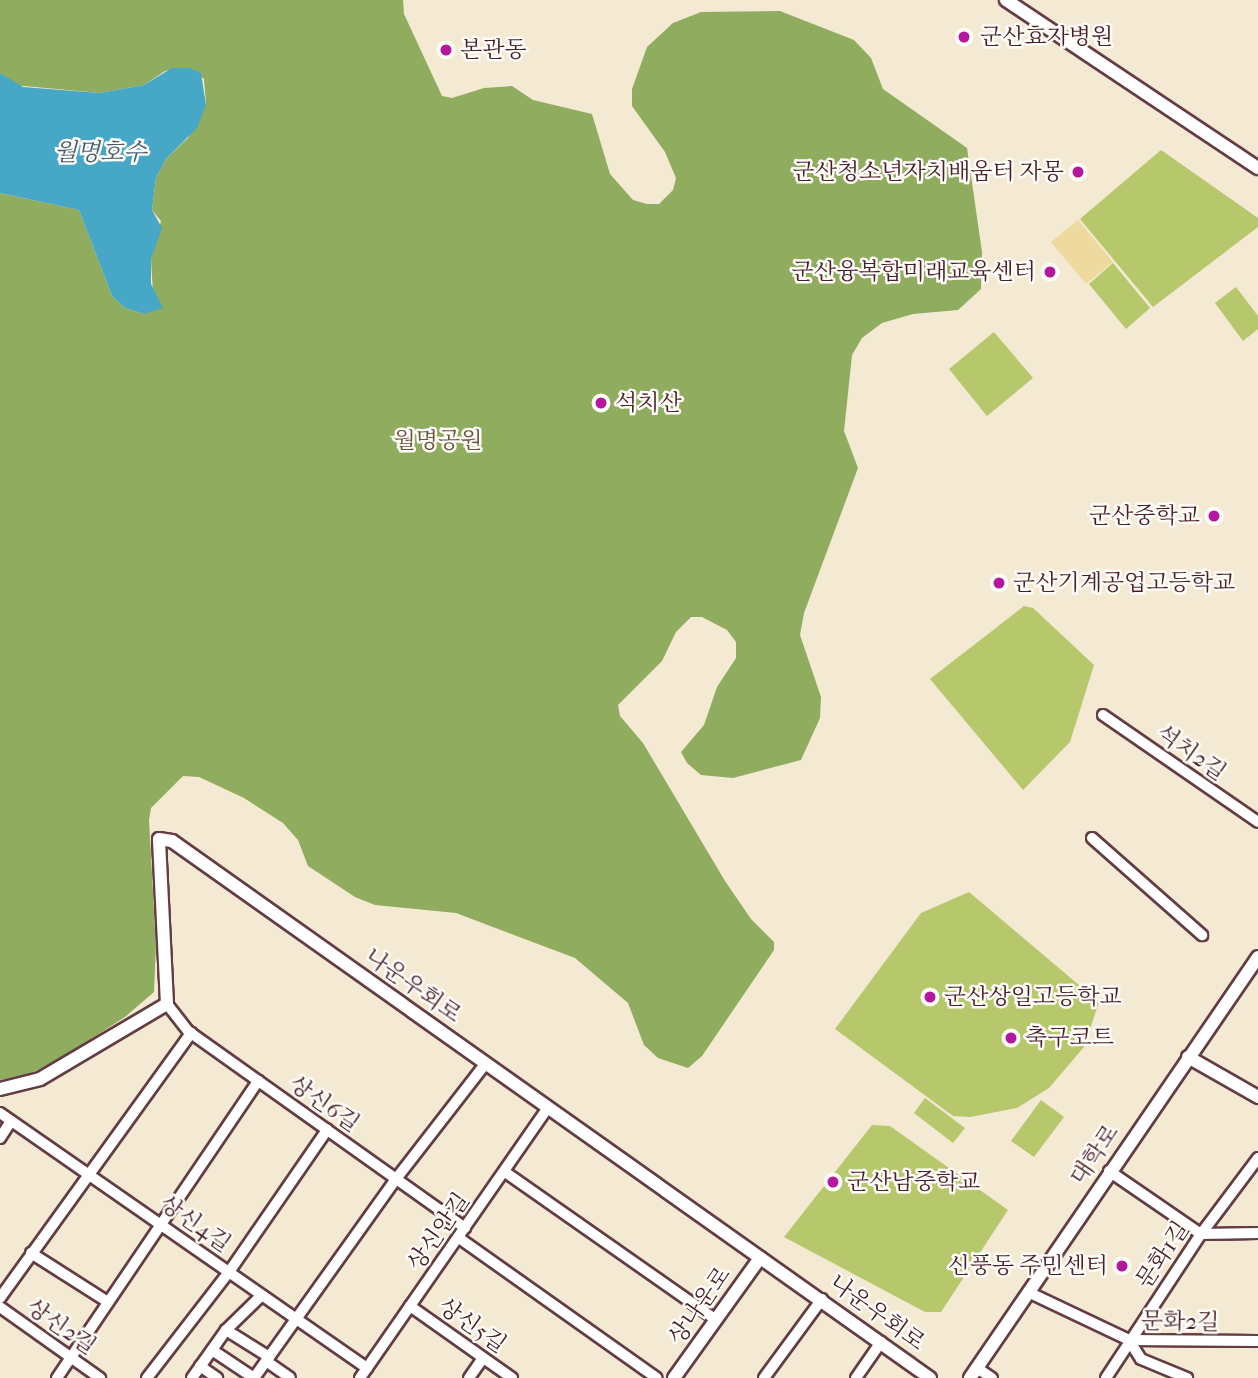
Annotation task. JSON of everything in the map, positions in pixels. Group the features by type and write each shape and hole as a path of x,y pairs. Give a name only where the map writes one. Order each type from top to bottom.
{"street":[{"path":"1006,0 1258,168"},
{"name":"석치2길","path":"1103,715 1258,822"},
{"path":"1092,838 1202,935"},
{"name":"나운우회로","path":"167,1004 159,839 172,841 930,1378"},
{"name":"대학로","path":"974,1373 1109,1171 1258,957"},
{"path":"0,1089 40,1079 167,1004"},
{"name":"상신6길","path":"167,1004 191,1033 465,1228"},
{"path":"0,1298 191,1033"},
{"path":"1188,1057 1258,1097"},
{"path":"212,1350 254,1378 396,1180 486,1063"},
{"path":"57,1378 258,1081"},
{"name":"상신안길","path":"360,1378 548,1107"},
{"name":"상신4길","path":"0,1113 367,1368"},
{"path":"0,1138 11,1121"},
{"path":"147,1378 229,1272 327,1130"},
{"name":"문화1길","path":"1106,1378 1201,1234 1258,1158"},
{"path":"1109,1171 1201,1234 1258,1233"},
{"path":"505,1172 716,1320"},
{"path":"458,1238 657,1378"},
{"path":"31,1252 108,1302"},
{"name":"상나운로","path":"674,1378 760,1258"},
{"name":"문화2길","path":"1028,1292 1129,1340 1258,1341"},
{"path":"191,1378 226,1329 262,1295"},
{"path":"764,1378 821,1299"},
{"name":"상신5길","path":"410,1306 512,1378"},
{"name":"상신2길","path":"0,1307 100,1378"},
{"path":"226,1329 290,1378"},
{"path":"1129,1340 1141,1359 1187,1378"},
{"path":"856,1378 881,1342"},
{"path":"469,1378 483,1358"},
{"path":"200,1366 217,1378"},
{"path":"974,1373 992,1378"}],"green space":[{"name":"월명공원","path":"0,0 403,0 404,14 442,96 452,98 484,88 512,86 533,100 592,114 610,174 633,200 647,204 659,204 673,190 676,178 665,152 632,106 632,89 647,47 673,23 701,12 780,11 854,40 871,58 883,89 967,148 982,252 981,289 958,310 913,314 882,323 862,338 852,355 844,431 858,468 804,613 800,635 821,697 820,718 801,760 733,778 701,775 687,763 681,752 704,725 717,687 736,658 736,642 727,630 702,617 691,617 676,632 662,661 618,705 620,716 643,743 725,881 751,919 774,942 774,950 702,1056 688,1068 658,1058 644,1045 628,1003 575,958 456,913 375,905 355,897 308,866 298,840 283,823 244,798 199,777 183,776 151,808 149,820 156,945 154,992 125,1017 58,1060 25,1076 0,1080 0,193 79,210 112,296 125,308 144,314 153,294 151,259 161,221 152,210 156,178 166,159 188,138 206,104 204,79 190,68 165,71 144,85 100,93 13,85 0,73"},
{"path":"1161,150 1258,218 1258,227 1153,307 1080,219"},
{"path":"1113,263 1150,308 1126,329 1089,284"},
{"path":"1236,287 1258,316 1258,329 1243,341 1215,303"},
{"path":"994,332 1033,378 987,416 949,369"},
{"path":"1024,606 1033,608 1094,665 1070,742 1023,790 930,679"},
{"path":"969,892 1099,1002 1084,1047 1049,1088 1017,1108 970,1117 953,1116 835,1029 921,913"},
{"path":"925,1098 965,1128 953,1143 914,1113"},
{"path":"1041,1100 1064,1117 1034,1157 1011,1141"},
{"path":"872,1125 890,1126 1008,1210 941,1312 925,1312 784,1237"}],"sand":[{"path":"1078,220 1113,262 1086,284 1051,242"}],"water":[{"name":"월명호수","path":"172,68 190,68 201,73 206,105 197,128 166,159 156,178 152,210 162,228 151,259 151,284 163,308 144,314 125,308 112,296 79,210 0,193 0,73 23,87 100,93 144,85"}],"place":[{"name":"군산효자병원","path":"964,37"},
{"name":"본관동","path":"446,50"},
{"name":"군산청소년자치배움터 자몽","path":"1078,172"},
{"name":"군산융복합미래교육센터","path":"1050,272"},
{"name":"석치산","path":"601,403"},
{"name":"군산중학교","path":"1214,516"},
{"name":"군산기계공업고등학교","path":"999,583"},
{"name":"군산상일고등학교","path":"930,997"},
{"name":"축구코트","path":"1011,1038"},
{"name":"군산남중학교","path":"833,1182"},
{"name":"신풍동 주민센터","path":"1122,1266"}]}
